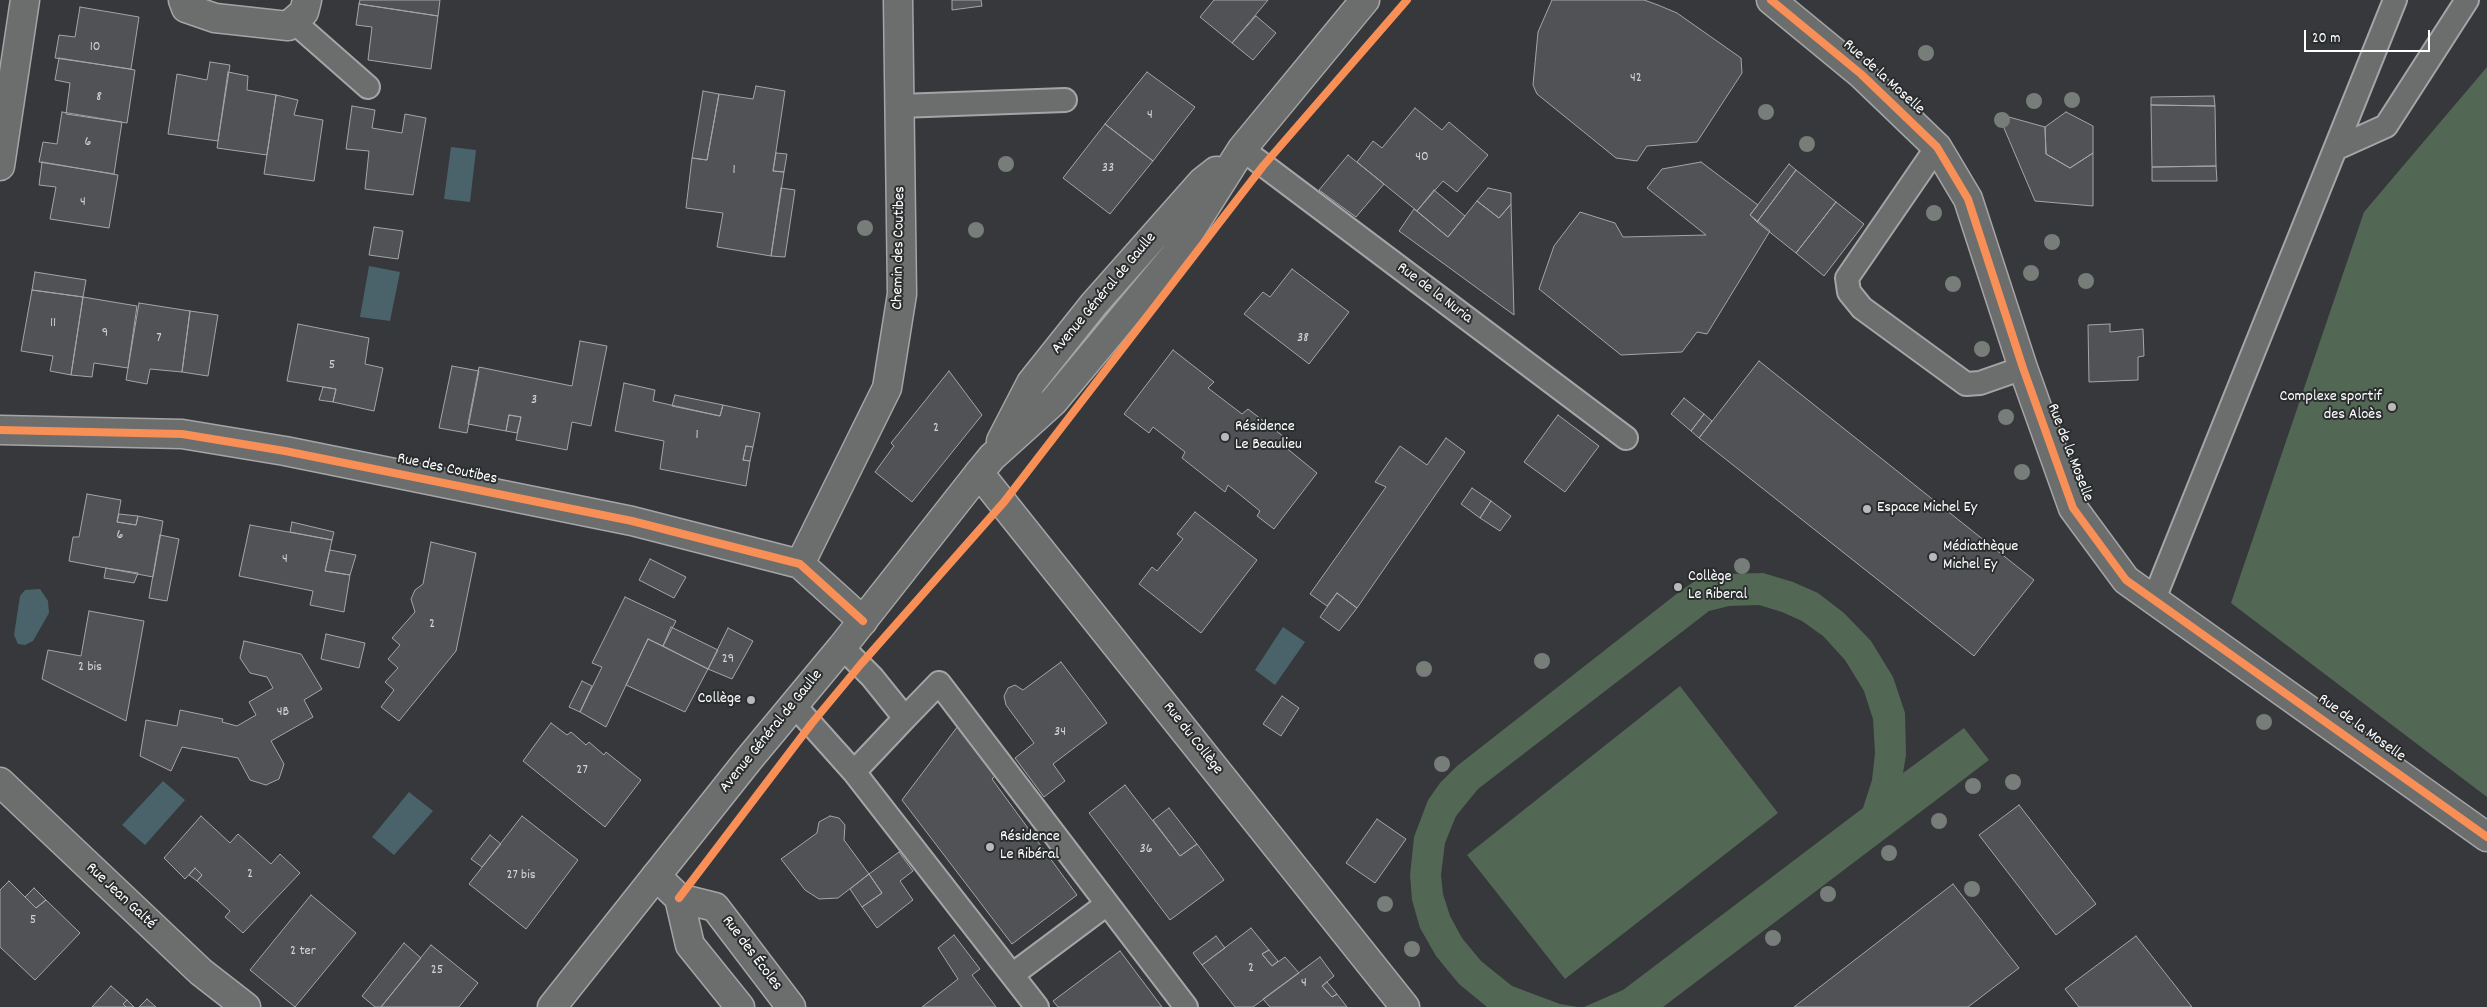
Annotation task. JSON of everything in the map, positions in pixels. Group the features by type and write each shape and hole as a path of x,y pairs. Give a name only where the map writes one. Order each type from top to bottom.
{"street":[{"path":"0,166 26,0"},
{"path":"183,0 186,8 215,18 288,26 300,11"},
{"name":"Chemin des Coutibes","path":"800,564 887,388 902,294 898,0"},
{"name":"Avenue Général de Gaulle","path":"552,1007 986,465 1031,383 1094,304 1202,182 1242,149 1365,0"},
{"name":"Rue de la Moselle","path":"1771,0 1861,74 1937,147 1968,200 2023,368 2073,508 2126,580 2487,837"},
{"name":"Rue des Coutibes","path":"0,430 182,434 285,451 632,521 800,564 863,621"},
{"name":"Rue du Collège","path":"986,465 1405,1007"},
{"name":"Rue Jean Galté","path":"0,782 201,972 246,1007"},
{"name":"Rue des Écoles","path":"656,876 679,898 715,907 791,1007"},
{"path":"679,898 690,945 740,1007"}],"lane":[{"path":"2154,599 2395,0"},
{"path":"2335,149 2386,126 2466,0"},
{"path":"300,11 368,87"},
{"path":"900,106 1065,100"},
{"path":"1937,147 1847,278 1849,292 1862,308 1966,384 1980,383 2023,368"},
{"name":"Rue de la Nuria","path":"1242,149 1626,438"},
{"path":"842,647 872,677 905,718"},
{"path":"854,772 939,683 1186,1007"},
{"path":"794,704 854,772 1037,1007"},
{"path":"1012,975 1108,904"}],"green space":[{"name":"Complexe sportif des Aloès","path":"2487,67 2487,797 2231,603 2364,212"},
{"path":"1763,573 1793,582 1818,593 1844,613 1871,641 1893,677 1905,713 1906,755 1903,773 1964,728 1989,760 1663,1007 1584,1007 1623,990 1863,808 1872,780 1875,753 1873,719 1864,691 1845,660 1823,636 1802,621 1759,605 1729,606 1709,611 1478,789 1456,816 1445,843 1441,875 1443,894 1450,916 1462,938 1481,961 1512,986 1560,1004 1578,1007 1487,1007 1459,984 1436,956 1420,928 1412,900 1410,875 1414,837 1428,800 1440,783 1457,766 1695,581 1725,574"},
{"path":"1680,686 1778,813 1565,979 1467,855"}],"water":[{"path":"451,147 476,150 470,202 444,199"},
{"path":"369,266 400,272 390,321 360,317"},
{"path":"40,589 48,601 49,613 33,641 25,645 18,644 14,635 20,596 25,590"},
{"path":"1283,627 1305,642 1275,685 1255,670"},
{"path":"163,781 185,800 145,845 122,825"},
{"path":"409,792 433,811 394,855 372,837"}],"building":[{"path":"360,0 440,0 438,16 359,4"},
{"path":"952,0 981,0 982,6 952,10"},
{"path":"1214,0 1268,0 1232,43 1200,17"},
{"path":"1552,0 1644,0 1658,5 1677,13 1741,58 1742,73 1697,142 1647,146 1637,161 1616,158 1537,94 1533,85 1538,32"},
{"path":"359,4 438,16 431,69 368,60 372,27 356,25"},
{"path":"80,7 139,17 131,69 55,58 59,35 75,37"},
{"path":"1256,16 1276,33 1253,60 1232,43"},
{"path":"59,58 135,70 127,123 66,114 70,83 55,80"},
{"path":"210,62 230,65 218,141 168,134 177,74 207,80"},
{"path":"228,72 248,76 247,90 276,95 267,155 217,148"},
{"path":"1147,72 1195,107 1153,161 1105,124"},
{"path":"756,86 785,91 773,171 784,172 771,256 717,247 723,213 686,208 692,158 707,160 719,94 753,99"},
{"path":"703,91 719,94 707,160 692,158"},
{"path":"276,95 298,100 294,115 323,120 314,181 264,174"},
{"path":"2214,96 2215,106 2151,105 2151,97"},
{"path":"2151,105 2215,106 2216,166 2152,167"},
{"path":"352,106 375,110 372,128 402,133 405,114 426,118 413,195 365,189 369,151 346,149"},
{"path":"1415,108 1442,130 1449,122 1488,155 1457,192 1443,181 1417,211 1357,162 1373,141 1382,148"},
{"path":"62,112 122,122 114,174 39,162 43,142 57,144"},
{"path":"2066,112 2093,126 2093,153 2070,168 2046,154 2045,127"},
{"path":"1998,114 2045,127 2046,154 2070,168 2093,153 2093,206 2035,201"},
{"path":"1105,124 1153,161 1110,214 1063,178"},
{"path":"776,153 787,154 784,172 773,171"},
{"path":"1348,155 1384,184 1356,217 1319,190"},
{"path":"42,162 118,175 109,228 50,219 56,187 39,185"},
{"path":"1701,162 1758,205 1750,215 1770,231 1707,334 1697,332 1682,352 1621,355 1539,289 1554,246 1580,212 1615,223 1623,237 1706,235 1647,188 1662,169"},
{"path":"1789,164 1796,170 1757,222 1750,215"},
{"path":"2216,166 2217,181 2152,181 2152,167"},
{"path":"1796,170 1836,202 1796,253 1757,222"},
{"path":"781,188 795,190 785,257 771,256"},
{"path":"1488,188 1511,193 1511,204 1499,218 1477,201"},
{"path":"1434,190 1465,216 1448,237 1417,211"},
{"path":"1477,201 1499,218 1511,204 1514,315 1399,231 1414,209 1448,237"},
{"path":"1836,202 1864,224 1824,276 1796,253"},
{"path":"374,227 403,231 398,259 369,255"},
{"path":"1292,269 1349,312 1309,364 1244,314 1263,292 1270,297"},
{"path":"35,272 86,280 83,297 32,290"},
{"path":"32,290 83,297 71,375 50,371 53,356 21,351"},
{"path":"83,297 137,306 128,368 94,363 92,377 71,375"},
{"path":"139,303 190,311 182,372 150,369 147,384 126,380"},
{"path":"190,311 218,315 208,376 182,372"},
{"path":"298,324 369,338 365,364 383,368 374,411 333,402 336,389 287,381"},
{"path":"2110,324 2110,332 2143,329 2144,356 2138,357 2138,380 2089,382 2088,325"},
{"path":"580,341 607,346 591,426 572,422 567,450 516,440 521,417 509,415 506,431 468,424 479,367 572,386"},
{"name":"Résidence Le Beaulieu","path":"1173,350 1214,382 1208,388 1242,414 1248,409 1288,440 1284,446 1317,473 1274,529 1257,516 1260,511 1228,485 1225,492 1182,458 1185,452 1153,427 1149,433 1124,414"},
{"name":"Espace Michel Ey","path":"1759,361 2034,580 1974,656 1699,438"},
{"path":"452,366 479,371 467,433 439,428"},
{"path":"949,371 982,415 912,502 875,472 894,446 891,443"},
{"path":"624,383 655,390 653,401 720,416 723,405 760,413 753,447 746,446 743,460 750,461 746,486 660,469 664,441 615,431"},
{"path":"323,387 336,389 333,402 319,400"},
{"path":"675,395 723,405 720,416 672,406"},
{"path":"1684,398 1704,414 1691,431 1671,414"},
{"path":"1704,414 1712,421 1699,438 1691,431"},
{"path":"509,415 521,417 517,433 506,431"},
{"path":"1558,415 1599,446 1565,492 1524,462"},
{"path":"1446,438 1465,452 1357,608 1337,593 1327,606 1310,594 1386,487 1375,482 1400,446 1427,465"},
{"path":"746,446 753,447 750,461 743,460"},
{"path":"1472,488 1491,501 1480,518 1461,504"},
{"path":"87,494 121,500 117,522 136,525 138,516 163,521 153,577 69,561 73,537 79,537"},
{"path":"1491,501 1511,516 1500,531 1480,518"},
{"path":"1195,512 1257,560 1201,633 1139,584 1152,567 1157,571 1183,539 1177,534"},
{"path":"119,514 138,516 136,525 117,522"},
{"path":"292,522 334,532 332,540 290,532"},
{"path":"250,525 332,540 325,571 350,575 344,612 310,605 313,591 239,576"},
{"path":"160,535 179,539 167,601 149,598"},
{"path":"431,542 476,553 456,651 399,721 381,707 394,690 385,682 398,668 388,659 400,645 392,638 415,612 411,599 415,590 423,584"},
{"path":"330,550 356,555 350,575 325,571"},
{"path":"650,559 686,577 674,598 639,580"},
{"path":"106,568 138,573 134,583 104,578"},
{"path":"1337,593 1357,608 1339,631 1320,617"},
{"path":"625,597 676,621 663,646 648,639 606,727 580,712 602,667 592,663"},
{"path":"89,611 144,621 126,721 42,679 48,650 81,656"},
{"path":"671,627 718,650 708,669 663,646"},
{"path":"728,628 753,641 732,679 708,669"},
{"path":"326,634 365,643 359,668 321,659"},
{"path":"648,639 708,669 685,712 626,685"},
{"path":"244,641 301,654 322,689 304,700 313,717 271,741 284,764 279,779 266,785 250,780 238,758 182,747 171,771 140,756 146,720 177,726 180,710 223,719 222,722 237,726 256,715 249,702 273,688 267,677 250,673 240,658"},
{"path":"1061,662 1107,723 1053,764 1065,781 1044,797 1015,758 1034,743 1006,705 1004,696 1008,688 1015,685 1023,690"},
{"path":"582,681 592,686 580,712 569,707"},
{"path":"1282,696 1299,708 1281,736 1263,724"},
{"path":"551,723 567,735 571,732 586,745 589,742 604,755 606,752 641,780 605,827 523,761"},
{"name":"Résidence Le Ribéral","path":"958,726 996,775 992,779 1077,895 1012,944 902,800"},
{"path":"1125,785 1180,856 1197,844 1224,880 1170,920 1089,813"},
{"path":"2019,805 2096,904 2056,935 1979,835"},
{"path":"1169,808 1197,844 1180,856 1153,820"},
{"path":"201,816 230,843 238,834 271,864 280,854 300,873 243,933 225,917 230,911 197,881 202,875 195,868 185,879 164,858"},
{"path":"522,816 578,860 526,929 469,884"},
{"path":"830,816 839,818 845,825 844,840 869,874 838,898 819,899 805,890 781,859 817,833 819,822"},
{"path":"1377,819 1406,839 1375,883 1346,863"},
{"path":"490,835 501,844 482,867 471,859"},
{"path":"899,852 913,871 900,881 913,900 877,928 862,907 882,893 869,874"},
{"path":"195,868 202,875 197,881 189,875"},
{"path":"869,874 882,893 862,907 850,889"},
{"path":"9,881 36,908 46,900 80,933 35,980 0,947 0,890"},
{"path":"1953,884 2019,968 1968,1007 1794,1007"},
{"path":"34,888 46,900 36,908 25,897"},
{"path":"311,895 356,933 295,1007 250,970"},
{"path":"1251,928 1269,950 1262,954 1272,966 1285,957 1299,973 1253,1007 1235,1007 1202,965"},
{"path":"954,935 980,969 972,975 996,1007 922,1007 958,979 938,948"},
{"path":"1216,936 1225,948 1202,965 1193,953"},
{"path":"2136,936 2192,1007 2079,1007 2065,989"},
{"path":"404,943 421,958 381,1007 375,1007 362,996"},
{"path":"431,945 478,983 459,1007 381,1007"},
{"path":"1269,950 1278,961 1272,966 1262,954"},
{"path":"1120,951 1162,1007 1058,1007 1053,1001"},
{"path":"1320,957 1334,976 1322,986 1332,997 1337,994 1347,1007 1270,1007 1263,999"},
{"path":"1327,982 1337,994 1332,997 1322,986"},
{"path":"111,986 127,1000 123,1004 126,1007 92,1007"},
{"path":"147,999 156,1007 139,1007"},
{"path":"127,1000 134,1007 126,1007 123,1004"}],"cycle path":[{"path":"679,898 812,723 861,664 1004,502 1263,166 1407,0"},
{"path":"1771,0 1861,74 1937,147 1968,199 2023,368 2073,508 2126,580 2487,837"},
{"path":"0,430 182,434 285,451 632,521 800,564 863,621"}],"place":[{"name":"Complexe sportif des Aloès","path":"2392,407"},
{"name":"Résidence Le Beaulieu","path":"1225,437"},
{"name":"Espace Michel Ey","path":"1867,509"},
{"name":"Médiathèque Michel Ey","path":"1933,557"},
{"name":"Collège Le Riberal","path":"1678,587"},
{"name":"Collège","path":"751,700"},
{"name":"Résidence Le Ribéral","path":"990,847"}]}
